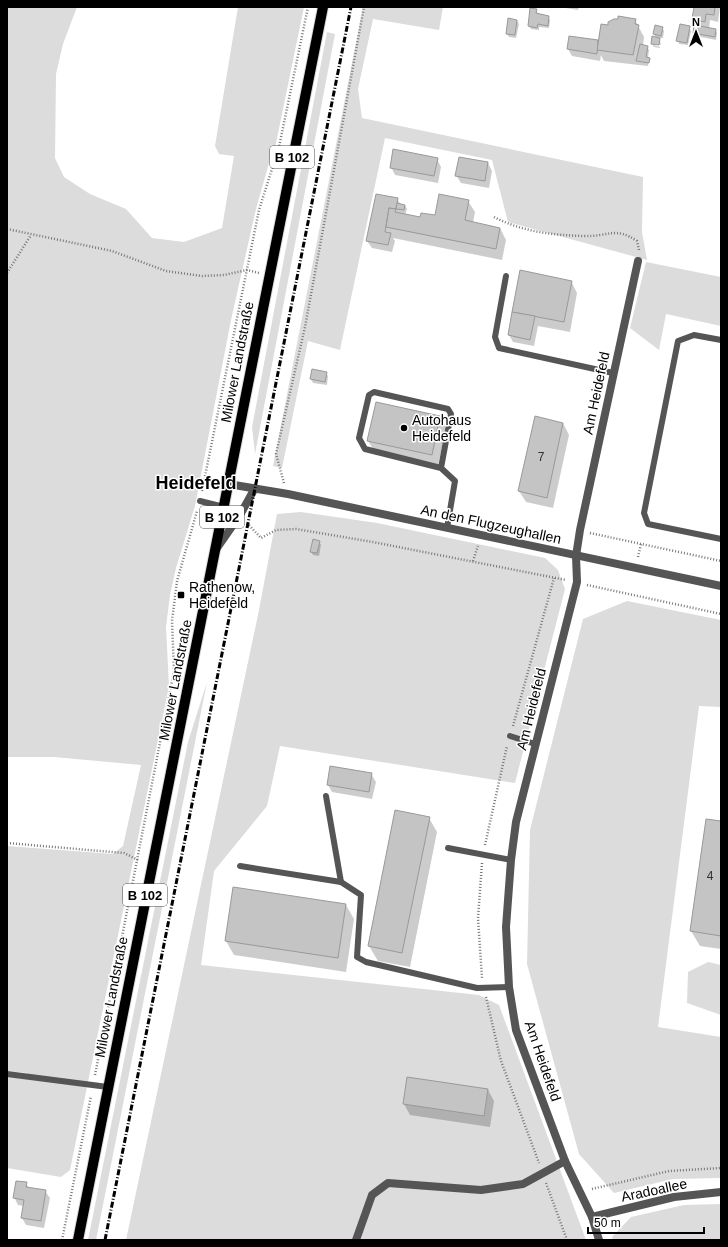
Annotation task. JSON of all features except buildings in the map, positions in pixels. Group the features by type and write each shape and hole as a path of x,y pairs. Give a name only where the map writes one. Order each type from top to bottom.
{"main road":[{"name":"Milower Landstraße","path":"78,1240 224,507 268,275 323,7"}],"street":[{"name":"Am Heidefeld","path":"599,1240 592,1217 565,1161 516,1030 509,987 506,927 510,860 516,822 577,582 576,556 580,530 638,261"},
{"name":"An den Flugzeughallen","path":"228,484 288,494 721,586"},
{"path":"215,550 240,515 255,488"},
{"path":"356,1240 372,1195 388,1183 481,1190 523,1184 565,1161"},
{"name":"Aradoallee","path":"592,1217 674,1197 721,1192"}],"lane":[{"path":"506,276 495,337 499,348 613,373"},
{"path":"721,340 694,335 678,341 644,513 648,524 721,539"},
{"path":"441,468 451,414 448,409 374,392 369,395 359,438 365,449 441,468 455,480 448,528"},
{"path":"200,502 224,507"},
{"path":"510,736 535,744"},
{"path":"326,796 341,882"},
{"path":"448,848 510,860"},
{"path":"240,866 341,882 361,895 358,956 366,962 477,988 509,987"},
{"path":"7,1074 108,1087"}],"path":[{"path":"62,1240 94,1085 174,671 172,621 176,581 200,502 258,210 280,147 308,7"},
{"path":"288,494 276,454 306,327 364,7"},
{"path":"494,218 513,227 540,232 586,236 610,232 626,234 637,241 638,261"},
{"path":"7,228 112,251 173,272 202,276 224,275 246,270 268,275"},
{"path":"7,273 31,234"},
{"path":"240,515 261,538 276,530 296,529 473,561 721,614"},
{"path":"580,530 721,561"},
{"path":"473,561 482,535"},
{"path":"7,844 124,853 138,860 152,863"},
{"path":"581,1192 669,1172 721,1168"}],"shaded area":[{"path":"7,7 77,7 63,44 56,74 55,158 64,177 90,194 126,209 152,238 184,242 222,228 234,156 219,154 215,146 238,7 304,7 275,148 271,156 256,209 231,320 195,506 176,568 170,595 166,627 169,686 70,1170 61,1177 7,1168 7,1076 28,1076 27,1073 7,1071 7,846 113,854 123,846 141,765 54,757 7,757"},
{"path":"363,7 443,7 439,30 373,19 358,89 362,118 643,177 642,232 647,260 508,222 492,160 385,138 340,350 308,341 282,468 273,466"},
{"path":"327,32 335,34 255,454 252,427"},
{"path":"646,262 721,277 721,326 666,314 659,350 630,328"},
{"path":"301,512 377,523 545,558 558,570 565,589 515,783 280,746 267,806 214,871 201,965 479,995 499,1005 586,1240 126,1240 259,610 277,514"},
{"path":"627,601 721,620 721,707 699,706 658,1027 721,1037 721,1178 673,1179 614,1193 579,1154 527,964 530,830 583,619"},
{"path":"207,682 96,1240 88,1240 188,742"},
{"path":"708,962 721,965 721,1015 687,1003 688,972"},
{"path":"721,1204 721,1240 613,1240 612,1237 631,1217 684,1205"}],"railway":[{"path":"105,1240 351,7"}],"place":[{"name":"Autohaus Heidefeld","path":"404,428"},
{"name":"Rathenow, Heidefeld","path":"181,595"}],"district":[{"name":"Heidefeld","path":"196,483"}]}
